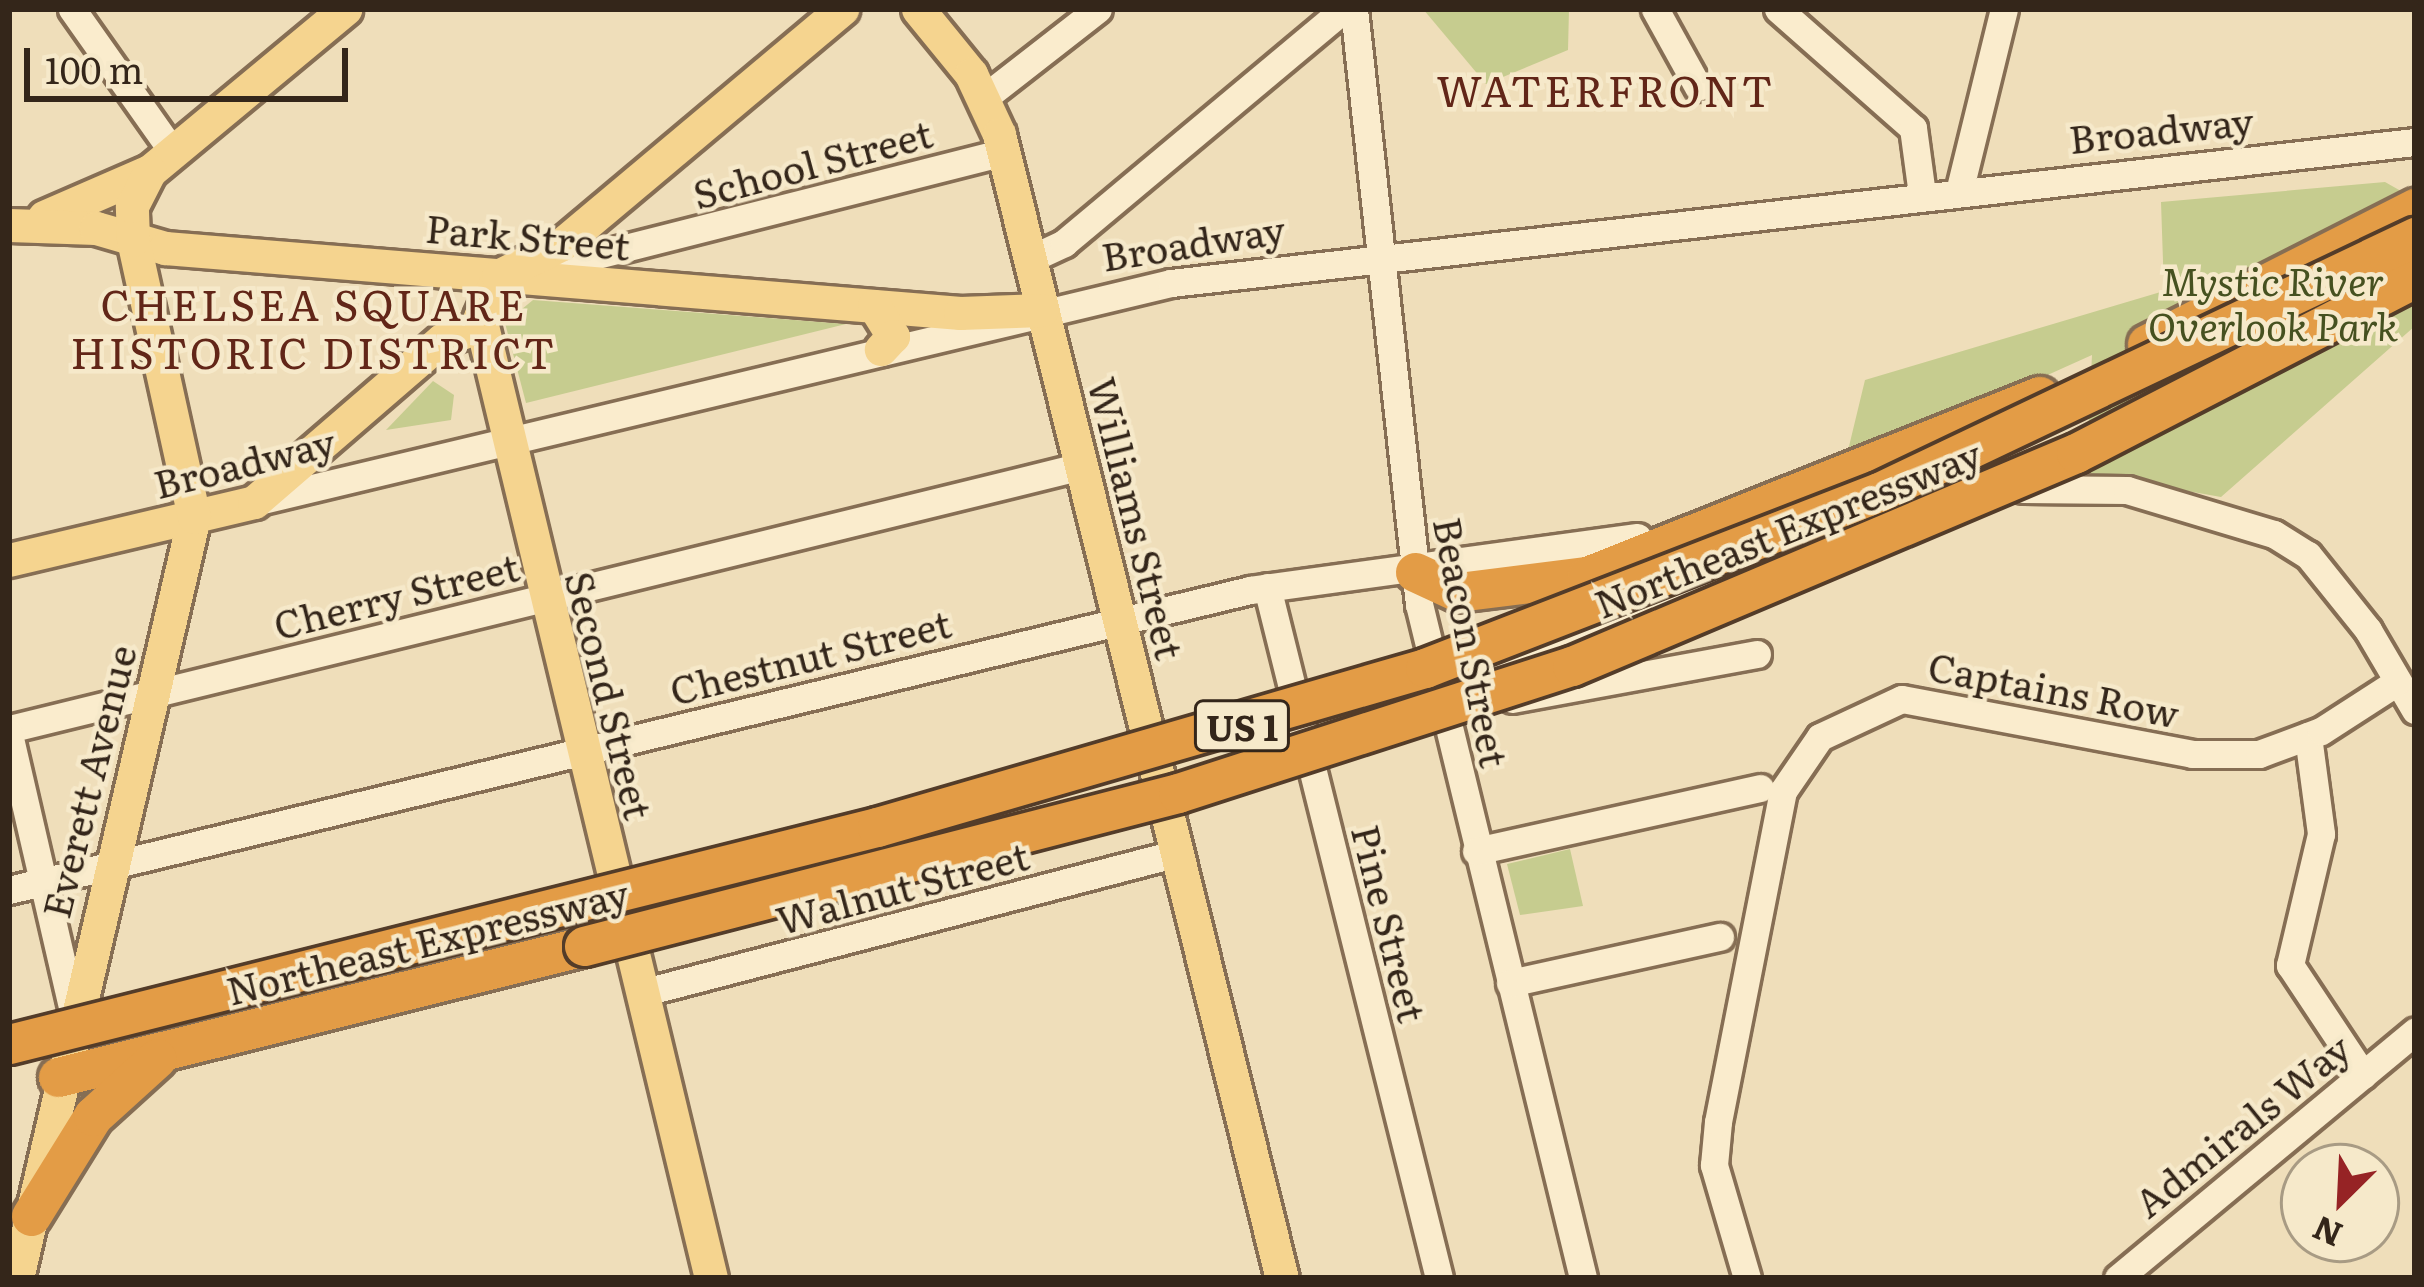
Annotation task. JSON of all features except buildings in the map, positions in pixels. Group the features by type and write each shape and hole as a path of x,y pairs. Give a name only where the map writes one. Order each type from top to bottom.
{"highway":[{"path":"1414,572 1448,590 1514,590 1646,545 2030,400 2415,208"},
{"name":"Northeast Expressway","path":"9,1044 1344,696 1852,505 2415,237"},
{"path":"58,1077 1178,793 1572,666 2076,453 2415,278"},
{"path":"20,1214 122,1084 203,1040"}],"main road":[{"path":"9,224 81,206 162,161 346,9"},
{"path":"254,502 442,340 480,326 498,275 562,244 842,9"},
{"name":"Williams Street","path":"918,9 985,97 1004,152 1282,1278"},
{"path":"162,161 132,206 133,240 194,517"},
{"name":"Park Street","path":"9,224 498,275 874,306 1042,310"},
{"path":"874,306 893,336 880,350"},
{"name":"Second Street","path":"480,326 540,599 645,992 711,1278"},
{"name":"Broadway","path":"9,560 254,502"},
{"name":"Everett Avenue","path":"17,1278 20,1214 58,1077 194,517"}],"street":[{"path":"71,9 162,161"},
{"path":"985,97 1098,9"},
{"path":"1030,259 1064,243 1349,9"},
{"name":"Beacon Street","path":"1349,9 1414,572 1476,851 1583,1278"},
{"path":"1654,9 1698,87"},
{"path":"1778,9 1913,128 1922,195"},
{"path":"1959,192 2004,9"},
{"name":"Broadway","path":"254,502 1042,310 1381,257 2415,142"},
{"name":"School Street","path":"498,275 1004,152"},
{"name":"Cherry Street","path":"9,731 1082,466"},
{"path":"1436,682 1921,512 2052,483 2218,509 2274,534 2308,556 2415,710"},
{"name":"Chestnut Street","path":"9,890 1120,620 1267,587 1414,572"},
{"name":"Pine Street","path":"1267,587 1439,1278"},
{"path":"1443,712 1757,654"},
{"name":"Captains Row","path":"1747,1278 1714,1165 1718,1122 1783,791 1820,737 1902,699 2192,754 2259,754 2308,736 2397,682"},
{"path":"9,731 73,1011"},
{"path":"2308,736 2321,834 2290,965 2363,1075"},
{"path":"1476,851 1760,788"},
{"name":"Walnut Street","path":"645,992 1178,854"},
{"path":"1510,983 1720,937"},
{"name":"Admirals Way","path":"2118,1278 2415,1031"}],"green space":[{"path":"1423,9 1569,9 1568,50 1486,84"},
{"name":"Mystic River Overlook Park","path":"2385,182 2415,199 2415,326 2221,497 2086,473 2092,355 1844,467 1865,380 2164,291 2161,202"},
{"path":"533,300 846,324 526,403 505,323"},
{"path":"433,381 454,395 451,420 386,430"},
{"path":"1570,849 1583,906 1520,915 1507,864"}],"district":[{"name":"WATERFRONT","path":"1606,89"},
{"name":"CHELSEA SQUARE HISTORIC DISTRICT","path":"314,327"}]}
